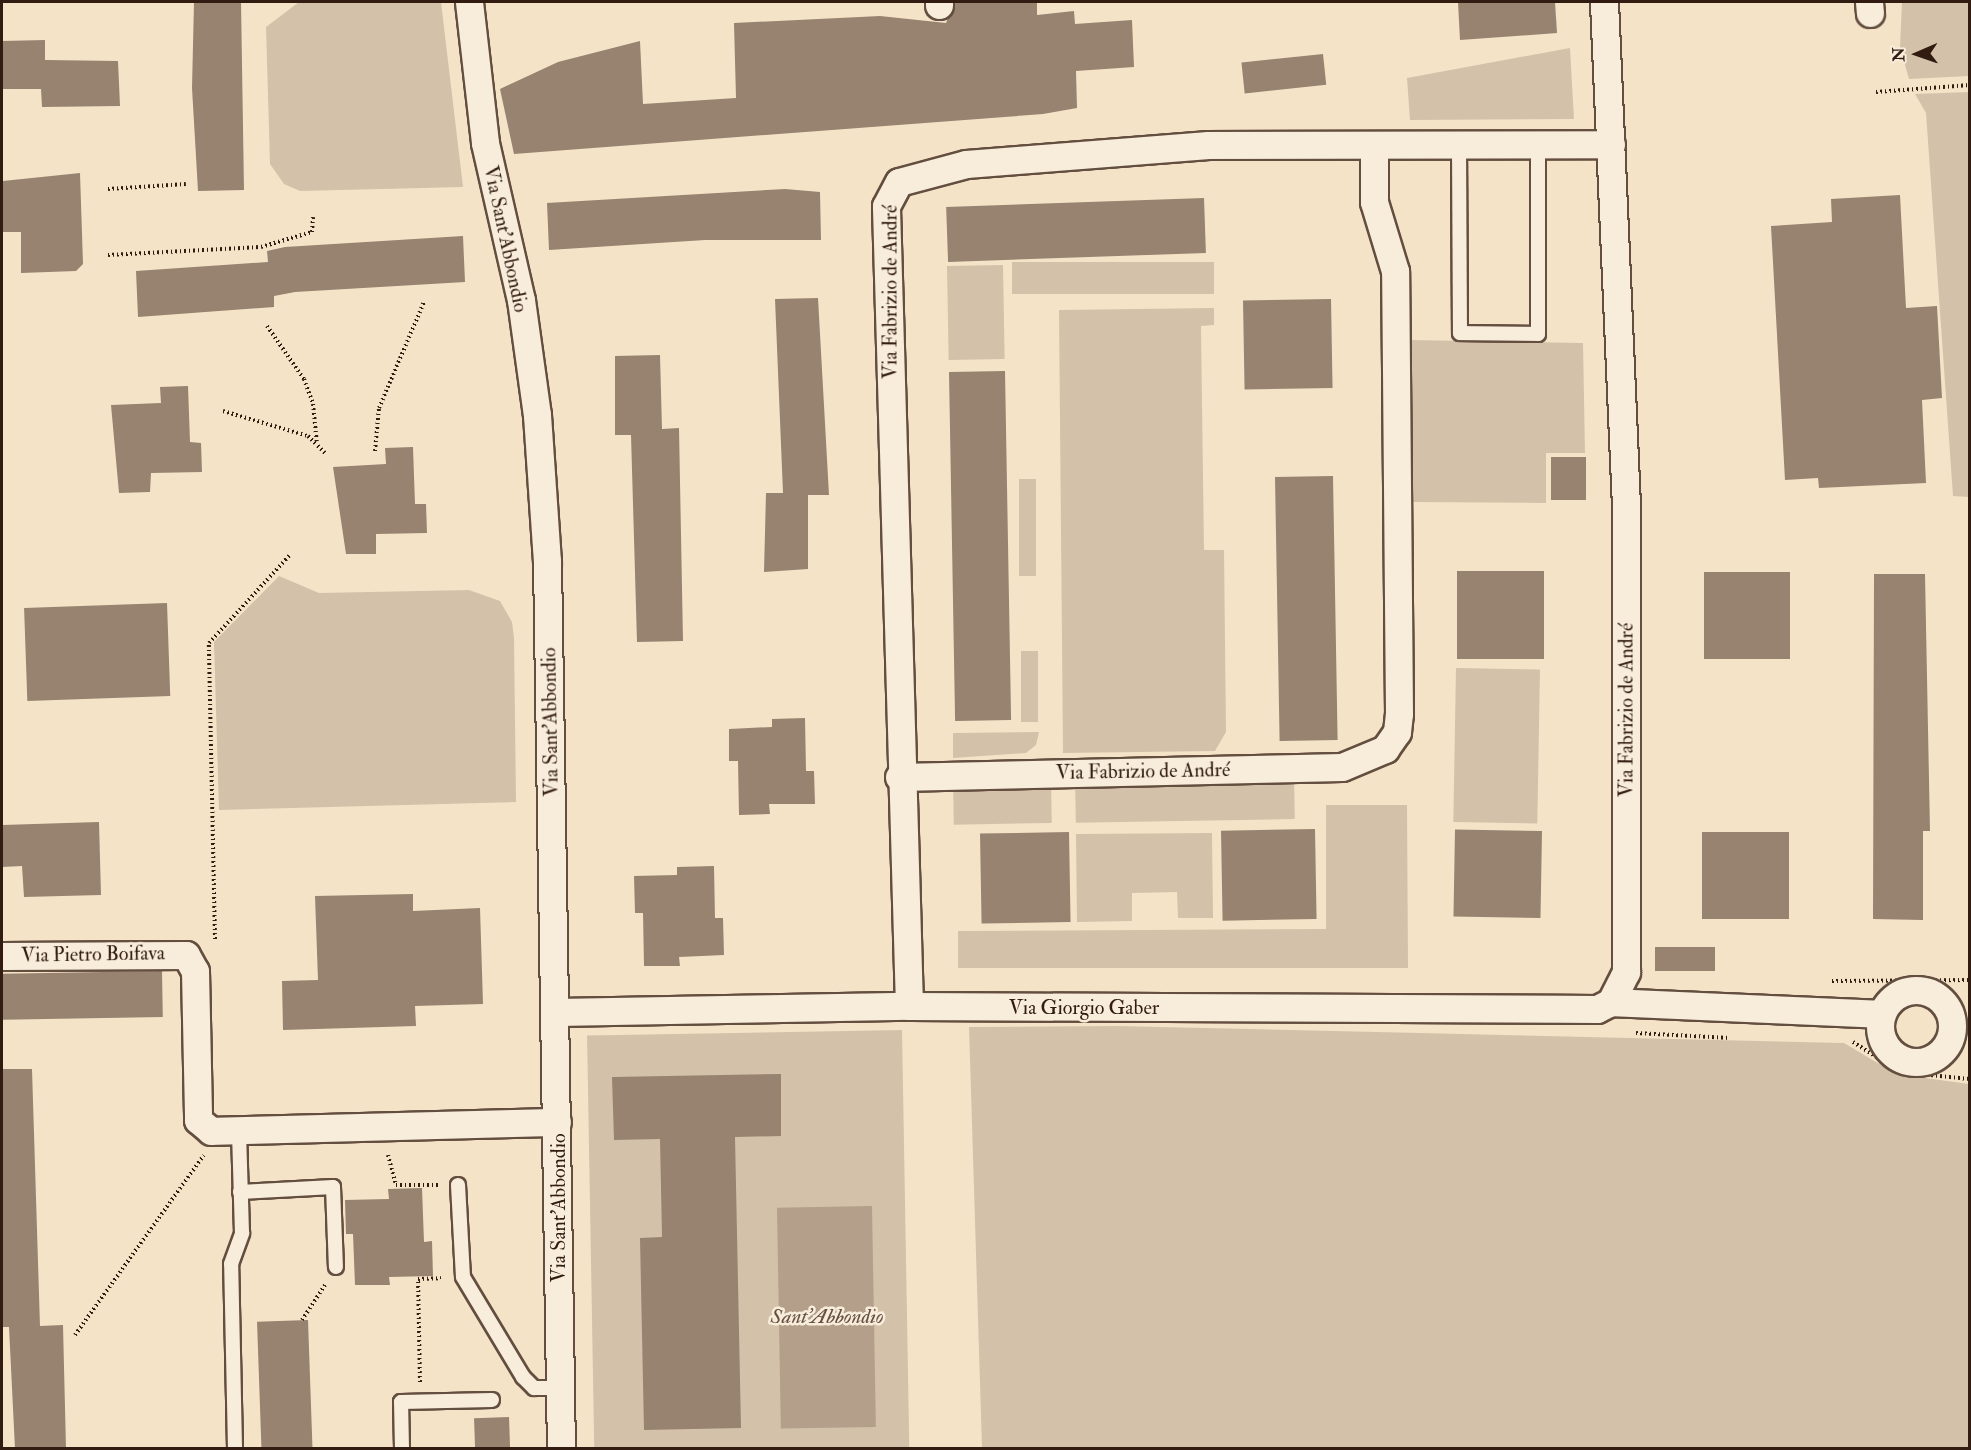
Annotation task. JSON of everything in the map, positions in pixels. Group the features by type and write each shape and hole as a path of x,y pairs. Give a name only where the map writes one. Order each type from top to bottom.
{"street":[{"name":"Via Sant'Abbondio","path":"469,2 485,143 521,300 537,415 547,561 556,1012 561,1449"},
{"name":"Via Fabrizio de André","path":"1604,2 1626,505 1626,972 1611,1002"},
{"name":"Via Fabrizio de André","path":"909,1006 899,777 886,206 891,192 910,175 1022,158 1208,144 1374,146 1611,144"},
{"name":"Via Fabrizio de André","path":"899,777 1342,767 1385,749 1397,732 1399,714 1395,271 1374,202 1374,146"},
{"name":"Via Pietro Boifava","path":"2,956 186,955 195,971 198,1120 230,1132"},
{"name":"Via Giorgio Gaber","path":"556,1012 909,1006 1597,1010 1611,1002"},
{"path":"1611,1002 1882,1014"},
{"path":"230,1132 557,1122"}],"lane":[{"path":"1459,145 1461,333 1538,334 1538,145"},
{"path":"230,1132 240,1192 242,1233 231,1263 235,1449"},
{"path":"458,1185 463,1277 523,1377 534,1388 559,1388"},
{"path":"240,1192 333,1187 336,1267"},
{"path":"402,1449 401,1402 492,1400"}],"path":[{"path":"1876,92 1970,85"},
{"path":"108,189 186,184"},
{"path":"108,255 261,247 312,232 313,217"},
{"path":"375,451 382,401 424,302"},
{"path":"267,326 304,379 313,404 317,444"},
{"path":"223,411 260,417 317,444 325,453"},
{"path":"215,939 209,643 290,555"},
{"path":"1647,1035 1736,1038"},
{"path":"1847,1040 1900,1072 1970,1079"},
{"path":"75,1335 230,1132"},
{"path":"386,1146 396,1185 458,1185"},
{"path":"302,1320 336,1267"},
{"path":"421,1402 418,1279 463,1277"}],"shaded area":[{"path":"299,2 441,2 463,187 300,191 284,184 270,164 266,27"},
{"path":"1902,2 1969,2 1969,76 1909,79 1900,47"},
{"path":"1570,48 1574,119 1410,120 1407,78"},
{"path":"1970,92 1969,497 1953,496 1926,113 1915,94"},
{"path":"1012,262 1214,262 1214,294 1012,294"},
{"path":"1003,265 1005,359 949,360 947,266"},
{"path":"1214,308 1214,325 1201,326 1204,550 1224,550 1226,732 1215,751 1063,753 1059,310"},
{"path":"1410,340 1583,343 1585,453 1546,453 1546,503 1411,502"},
{"path":"1019,479 1036,479 1036,576 1019,576"},
{"path":"279,576 319,593 469,590 500,601 512,622 514,638 516,802 219,810 214,642"},
{"path":"1021,651 1038,651 1038,722 1021,722"},
{"path":"1456,668 1540,669 1537,823 1453,822"},
{"path":"1039,732 1036,745 1026,753 953,758 953,733"},
{"path":"1294,774 1295,819 1076,823 1075,778"},
{"path":"1051,778 1052,823 954,825 953,780"},
{"path":"1326,805 1407,805 1408,968 958,968 958,931 1326,929"},
{"path":"1212,833 1213,918 1178,918 1177,892 1132,893 1132,921 1077,922 1076,834"},
{"path":"1117,1026 1844,1043 1896,1074 1969,1084 1969,1448 982,1448 969,1027"},
{"path":"902,1030 909,1448 594,1448 587,1035"}],"water":[{"name":"Sant'Abbondio","path":"872,1206 876,1427 781,1429 777,1208"}],"building":[{"path":"194,2 241,2 244,190 198,191 192,88"},
{"path":"955,2 1037,2 1037,15 1074,11 1075,24 1132,20 1134,67 1076,71 1077,108 1043,114 514,154 500,89 558,62 640,41 643,104 736,98 734,23 880,16 946,23"},
{"path":"1458,2 1555,2 1557,33 1460,40"},
{"path":"45,40 45,60 118,61 120,106 42,107 41,89 2,89 2,41"},
{"path":"1323,54 1326,85 1245,93 1241,63"},
{"path":"80,173 83,264 76,271 21,273 21,232 2,232 3,181"},
{"path":"785,189 820,192 821,240 705,240 549,250 547,203"},
{"path":"1900,195 1906,308 1937,306 1942,398 1922,400 1926,483 1819,488 1818,478 1785,480 1771,226 1832,222 1831,199"},
{"path":"1204,198 1206,253 948,262 946,207"},
{"path":"463,236 465,282 295,292 274,296 274,307 138,317 136,271 268,262 267,251 285,247"},
{"path":"818,298 829,495 808,495 808,569 764,572 766,493 783,493 775,299"},
{"path":"1331,299 1333,388 1245,390 1243,301"},
{"path":"660,355 662,429 679,428 683,641 637,642 631,435 615,435 615,356"},
{"path":"1005,371 1011,720 955,721 949,372"},
{"path":"188,386 190,442 201,443 202,472 151,473 150,492 119,493 111,405 161,403 160,387"},
{"path":"413,447 415,504 426,504 427,533 376,534 376,554 346,554 333,467 386,464 385,448"},
{"path":"1551,457 1586,457 1586,500 1551,500"},
{"path":"1333,476 1338,740 1280,741 1275,477"},
{"path":"1457,571 1544,571 1544,659 1457,659"},
{"path":"1704,572 1790,572 1790,659 1704,659"},
{"path":"1874,574 1925,574 1930,831 1923,831 1923,920 1873,919"},
{"path":"167,603 170,696 27,701 24,608"},
{"path":"805,718 806,771 814,771 815,804 769,804 770,814 739,815 738,761 729,761 729,729 772,727 772,719"},
{"path":"99,822 101,895 24,897 22,866 2,867 2,825"},
{"path":"1315,829 1317,919 1223,921 1221,831"},
{"path":"1455,829 1542,831 1540,918 1453,916"},
{"path":"1069,832 1071,922 982,924 980,834"},
{"path":"1702,832 1789,832 1789,919 1702,919"},
{"path":"714,866 715,918 723,918 724,955 679,957 680,966 644,966 643,913 635,913 634,876 677,875 677,867"},
{"path":"413,894 413,911 480,908 483,1004 415,1006 416,1026 283,1030 282,981 318,980 315,896"},
{"path":"1655,947 1715,947 1715,971 1655,971"},
{"path":"162,971 163,1017 3,1020 2,974"},
{"path":"2,1069 32,1069 40,1326 63,1325 66,1449 15,1449 9,1327 2,1327"},
{"path":"781,1074 781,1136 735,1137 741,1428 644,1430 640,1238 662,1237 660,1139 614,1140 612,1077"},
{"path":"422,1188 424,1242 432,1241 433,1276 389,1277 390,1285 355,1285 353,1234 346,1234 345,1200 389,1199 388,1189"},
{"path":"308,1320 312,1448 261,1448 257,1322"},
{"path":"509,1417 510,1448 475,1448 474,1418"}]}
